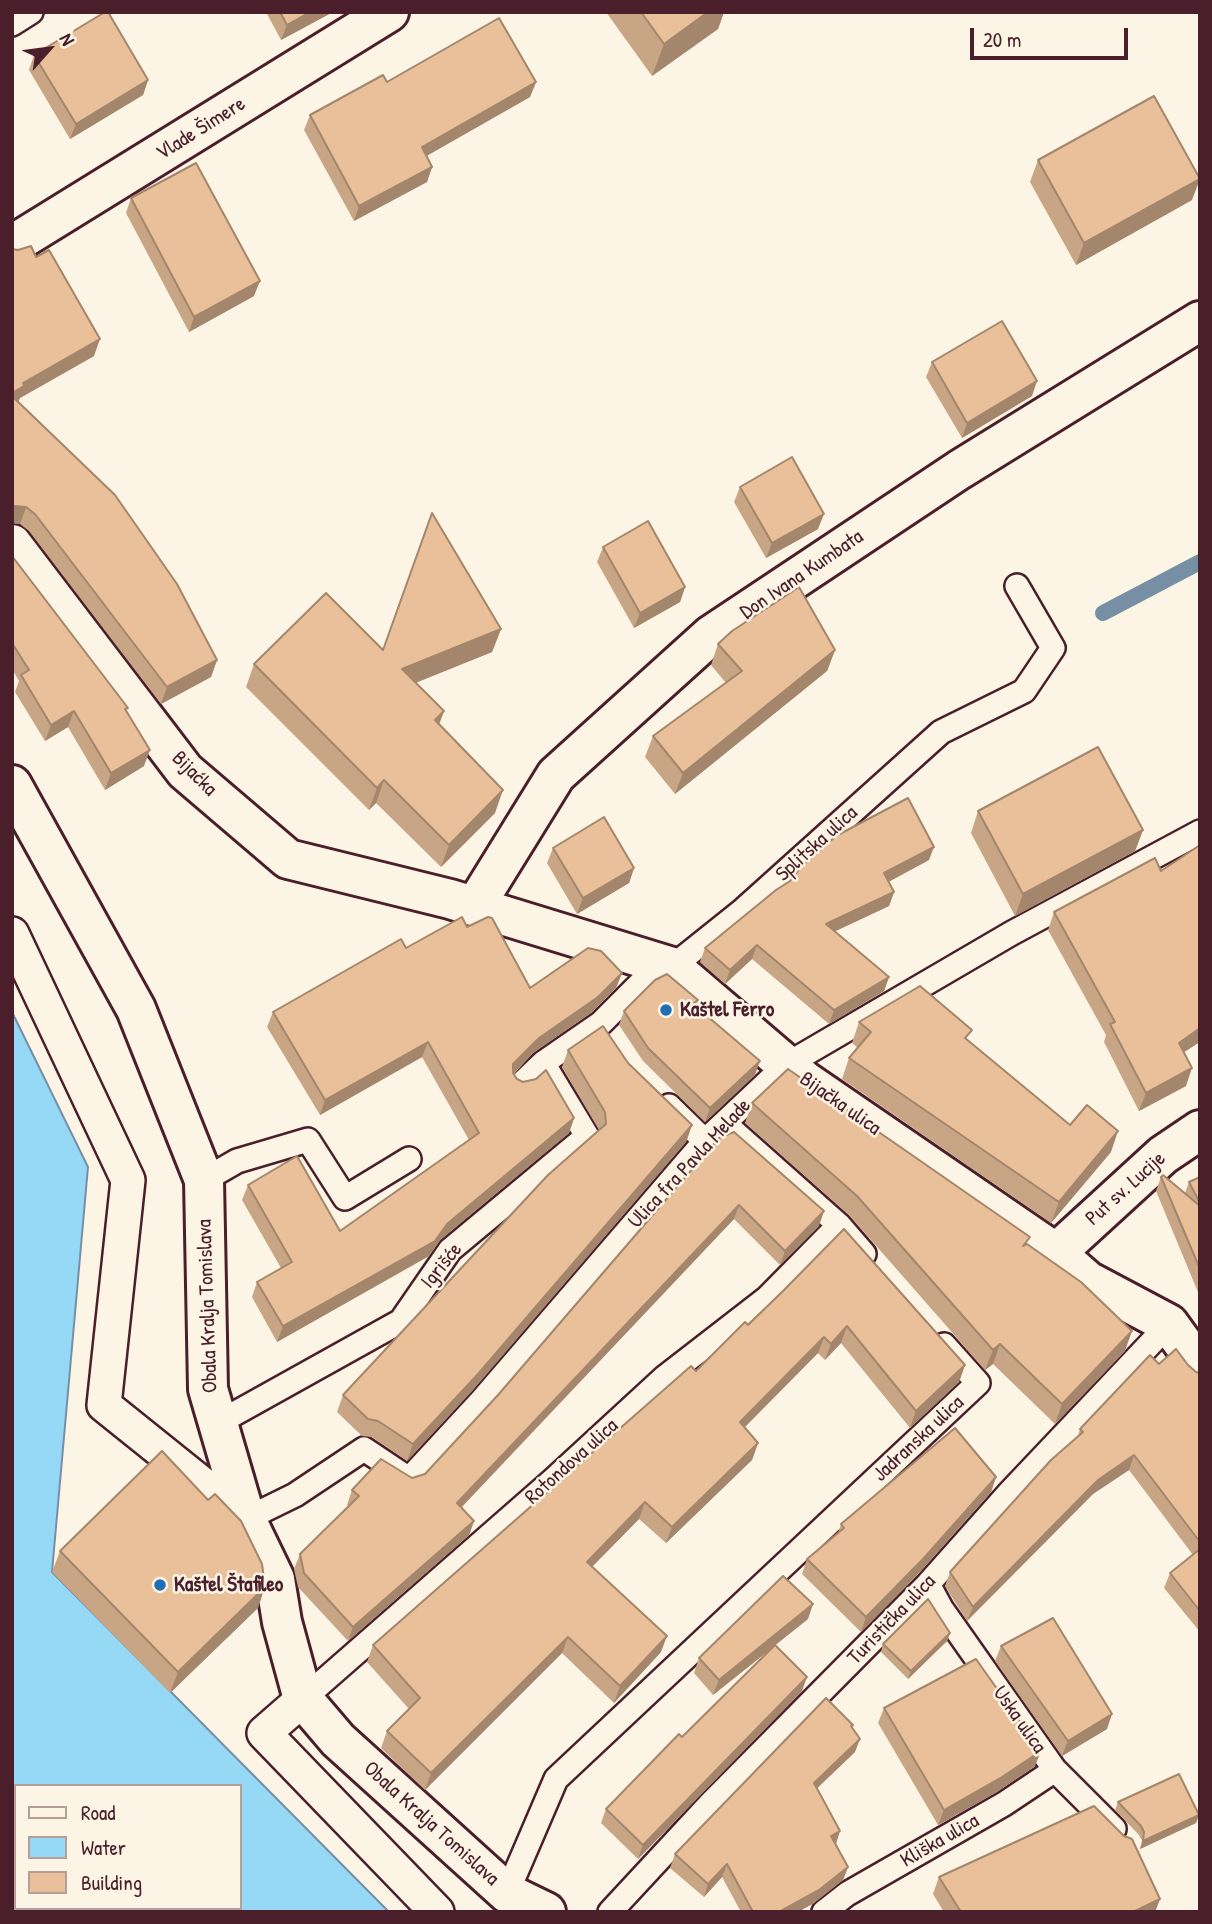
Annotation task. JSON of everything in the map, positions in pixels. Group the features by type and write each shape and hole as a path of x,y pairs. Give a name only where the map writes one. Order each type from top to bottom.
{"street":[{"name":"Vlade Šimere","path":"12,245 389,12"},
{"name":"Don Ivana Kumbata","path":"463,903 556,775 711,635 959,470 1200,321"},
{"name":"Bijaćka","path":"12,544 186,771 288,859 463,903"},
{"name":"Obala Kralja Tomislava","path":"12,785 136,1009 204,1180 208,1389 216,1424 246,1519 275,1579 282,1622 303,1699 338,1740 507,1893 546,1912"},
{"name":"Bijačka ulica","path":"463,903 672,967 805,1081 1056,1253 1088,1282 1169,1324 1200,1367"},
{"path":"12,934 128,1180 104,1405 246,1519"},
{"name":"Put sv. Lucije","path":"1056,1253 1163,1155 1200,1130"},
{"path":"303,1699 264,1732 437,1912"}],"lane":[{"path":"12,24 30,12"},
{"name":"Splitska ulica","path":"521,1084 543,1063 607,1033 642,982 672,967 742,911 941,732 1024,691 1053,648 1017,586"},
{"name":"Ulica fra Pavla Melade","path":"246,1519 295,1495 364,1449 409,1479 482,1400 705,1141 786,1065 1012,933 1200,832"},
{"name":"Igrišće","path":"216,1424 401,1321 450,1250 587,1136 543,1063"},
{"path":"650,1088 705,1141 732,1130 839,1224 879,1271"},
{"path":"204,1180 237,1161 307,1140 345,1198 409,1159"},
{"name":"Rotondova ulica","path":"303,1699 552,1482 665,1377 767,1298 839,1224"},
{"name":"Turistička ulica","path":"610,1912 711,1802 928,1584 1010,1492 1169,1324"},
{"name":"Jadranska ulica","path":"507,1893 556,1780 978,1383 933,1332"},
{"name":"Uska ulica","path":"928,1584 940,1608 1055,1770 1128,1843"},
{"name":"Kliška ulica","path":"824,1912 847,1894 1004,1804 1055,1770"}],"water":[{"path":"12,1012 88,1167 52,1572 389,1912 12,1912"}],"building":[{"path":"108,12 148,80 76,124 34,55"},
{"path":"280,12 310,12 287,25"},
{"path":"641,12 708,12 664,44"},
{"path":"499,18 536,82 422,147 432,167 359,206 310,115 383,75 387,82"},
{"path":"1154,96 1200,179 1084,243 1038,160"},
{"path":"196,163 260,281 194,317 131,198"},
{"path":"31,246 36,257 49,250 100,339 23,383 24,386 12,393 12,249"},
{"path":"1002,321 1037,381 967,423 932,362"},
{"path":"12,396 115,495 177,584 217,660 167,687 35,514 26,507 12,507"},
{"path":"792,457 824,514 772,543 740,487"},
{"path":"432,513 501,629 402,669 444,711 435,720 503,790 449,845 384,780 377,788 254,664 326,593 383,650"},
{"path":"648,521 685,587 640,613 603,547"},
{"path":"12,556 128,708 125,709 150,750 111,773 74,711 51,725 21,675 29,670 12,643"},
{"path":"799,587 835,650 683,773 653,736 742,671 718,644 732,631"},
{"path":"1098,747 1143,830 1023,894 978,811"},
{"path":"908,798 934,847 884,873 894,892 826,924 889,977 834,1010 757,945 730,970 705,948 790,881 802,866 836,836"},
{"path":"604,817 634,868 583,898 553,848"},
{"path":"1200,845 1200,1028 1179,1043 1192,1068 1146,1093 1110,1024 1115,1022 1054,912 1155,858 1161,871"},
{"path":"462,917 467,927 488,917 492,918 530,988 588,948 601,951 622,973 598,997 539,1038 513,1064 513,1073 523,1082 536,1079 546,1070 574,1118 447,1224 435,1241 283,1326 257,1282 292,1262 248,1185 297,1156 340,1231 479,1133 428,1042 325,1100 273,1012 401,939 406,948"},
{"path":"667,974 698,1000 693,1004 760,1061 710,1108 648,1048 624,1011 655,980"},
{"path":"920,986 972,1030 965,1038 1070,1125 1087,1105 1118,1131 1059,1202 849,1058 871,1032 859,1022"},
{"path":"603,1026 628,1063 692,1125 478,1374 413,1444 378,1421 368,1419 343,1395 548,1175 606,1124 605,1112 568,1050"},
{"path":"788,1069 1030,1237 1023,1246 1027,1244 1081,1282 1132,1331 1062,1404 1000,1344 993,1350 857,1196 752,1103"},
{"path":"734,1132 824,1211 785,1251 739,1205 457,1503 474,1521 353,1627 304,1573 300,1554 359,1496 352,1490 381,1459 412,1478 425,1474 498,1395 719,1138"},
{"path":"1163,1175 1200,1206 1200,1269 1161,1177"},
{"path":"1200,1177 1200,1203 1189,1182"},
{"path":"844,1229 965,1365 916,1411 847,1326 831,1344 824,1337 740,1422 758,1443 672,1527 645,1502 587,1562 667,1636 620,1686 568,1637 431,1773 387,1731 420,1698 373,1645 691,1366 696,1371 745,1322 748,1325"},
{"path":"1176,1349 1188,1365 1200,1373 1200,1542 1134,1455 1098,1480 973,1607 950,1572 1051,1460 1083,1432 1080,1429 1150,1355 1159,1364"},
{"path":"955,1428 996,1477 923,1559 866,1617 807,1559 844,1528 841,1524"},
{"name":"Kaštel Štafileo","path":"162,1451 208,1500 215,1494 241,1521 262,1564 265,1587 178,1672 60,1551"},
{"path":"1200,1549 1200,1611 1170,1573"},
{"path":"783,1576 813,1604 719,1680 699,1658"},
{"path":"928,1599 950,1633 911,1671 883,1644"},
{"path":"1053,1618 1112,1714 1068,1741 1001,1646"},
{"path":"775,1645 807,1677 643,1845 606,1809 679,1734 682,1737"},
{"path":"976,1659 1041,1751 944,1810 884,1708"},
{"path":"826,1698 853,1725 851,1726 860,1739 814,1783 840,1831 831,1836 848,1867 819,1890 779,1912 753,1912 727,1864 708,1884 675,1854"},
{"path":"1179,1774 1199,1815 1143,1841 1144,1832 1141,1826 1118,1802"},
{"path":"1094,1806 1124,1836 1132,1839 1160,1899 1133,1912 961,1912 939,1877"}],"waterway":[{"path":"1103,613 1200,562"}],"place":[{"name":"Kaštel Ferro","path":"666,1010"},
{"name":"Kaštel Štafileo","path":"160,1585"}]}
